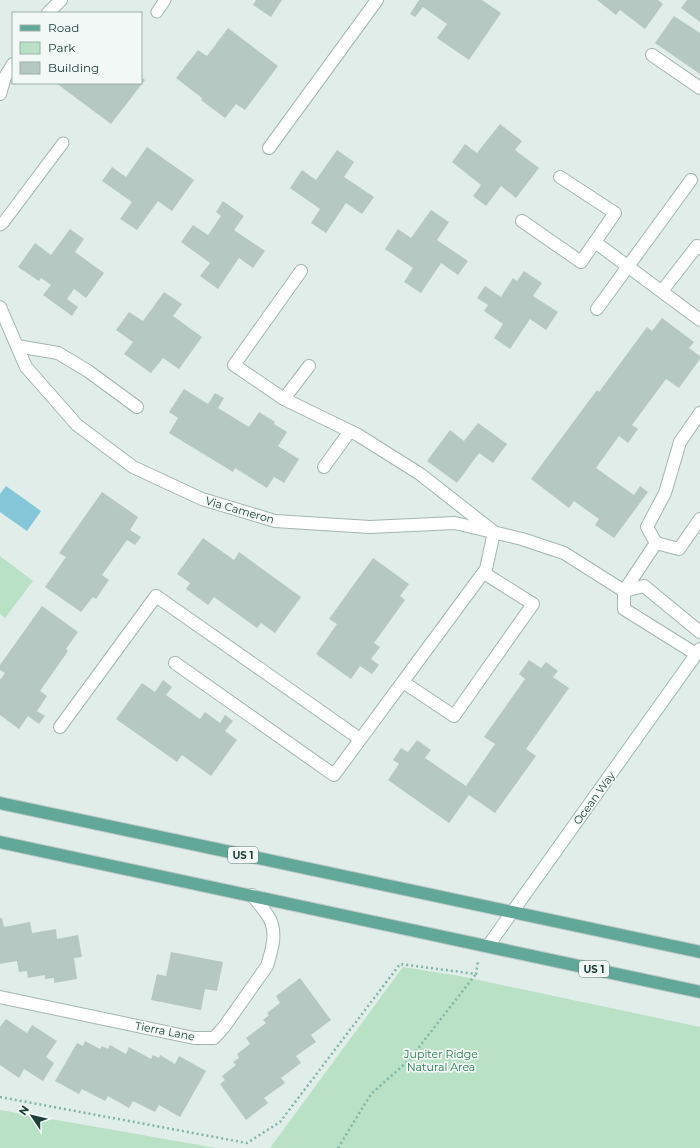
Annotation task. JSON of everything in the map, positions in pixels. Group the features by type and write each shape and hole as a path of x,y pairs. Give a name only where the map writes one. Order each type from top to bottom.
{"main road":[{"name":"US 1","path":"0,803 700,952"},
{"name":"US 1","path":"0,842 700,992"}],"street":[{"path":"49,12 61,0"},
{"path":"269,148 377,0"},
{"path":"652,55 700,88"},
{"path":"0,94 5,77 12,66"},
{"path":"522,221 581,262 615,213 560,177"},
{"path":"597,309 691,180"},
{"path":"595,242 700,320"},
{"path":"662,291 697,246 700,248"},
{"path":"175,663 334,775 486,569 494,532 420,474 358,435 284,399 234,365 301,271"},
{"name":"Via Cameron","path":"0,307 26,367 77,425 133,467 202,499 274,521 370,527 455,523 522,539 564,553 624,591"},
{"path":"17,346 58,354 88,371 136,407"},
{"path":"284,399 309,366"},
{"path":"700,413 680,442 665,493 647,527 656,543 679,549 700,519"},
{"path":"324,467 350,431"},
{"path":"656,543 624,591 624,609 698,652"},
{"path":"403,682 454,716 533,604 484,573"},
{"path":"624,591 644,586 700,632"},
{"path":"60,727 156,596 360,739"},
{"name":"Ocean Way","path":"488,946 698,652"},
{"name":"Tierra Lane","path":"0,997 194,1038 214,1038 267,966 273,946 274,931 269,917 252,895"}],"lane":[{"path":"157,12 165,0"},
{"path":"0,225 63,143"}],"path":[{"path":"338,1148 371,1094 408,1061 476,974 478,961"},
{"path":"0,1097 247,1143 280,1122 400,964 476,974"}],"green space":[{"path":"0,556 33,581 5,618 0,614"},
{"name":"Jupiter Ridge Natural Area","path":"403,967 460,976 700,1027 700,1148 270,1148"},
{"path":"0,1110 216,1148 0,1148"}],"water":[{"path":"6,486 41,511 27,531 0,512 0,494"}],"building":[{"path":"256,0 282,0 271,17 253,5"},
{"path":"419,0 482,0 501,13 469,60 437,38 447,24 423,7 415,17 410,14"},
{"path":"597,0 658,0 663,4 645,29 620,10 616,15"},
{"path":"687,0 700,0 700,22 681,8"},
{"path":"674,16 700,33 700,74 655,43"},
{"path":"228,28 278,66 245,110 236,104 225,118 201,100 202,98 176,78 198,50 207,56"},
{"path":"57,84 142,84 111,124"},
{"path":"500,124 522,141 515,150 539,168 516,198 501,186 486,206 473,196 481,185 452,162 465,144 477,153"},
{"path":"147,147 194,180 172,211 158,201 137,230 120,219 132,202 102,181 112,167 126,177"},
{"path":"337,150 354,162 344,177 374,197 362,214 346,203 326,233 311,223 320,209 290,188 302,170 316,180"},
{"path":"223,201 244,216 234,230 265,251 253,268 239,258 218,289 200,276 210,263 181,242 193,225 208,235 221,216 216,212"},
{"path":"431,210 449,222 437,240 468,261 458,275 441,263 421,293 404,282 413,268 385,249 398,229 411,238"},
{"path":"70,229 84,239 75,252 104,273 86,298 74,289 67,299 78,307 72,316 43,295 51,285 41,278 39,281 18,267 35,243 51,255"},
{"path":"524,271 542,283 533,296 558,312 546,330 530,319 510,349 494,338 503,324 484,311 488,305 477,298 485,286 501,297 513,278 517,281"},
{"path":"164,292 182,304 173,316 202,337 179,369 163,358 151,373 124,354 133,342 116,330 129,312 143,321"},
{"path":"662,318 694,342 689,348 700,356 700,359 679,388 666,379 632,425 638,429 628,443 619,436 596,468 634,495 640,486 648,492 614,538 595,525 599,519 574,501 569,508 531,479 597,390 599,392 647,327 652,331"},
{"path":"184,389 208,404 215,393 224,398 218,408 249,427 259,412 287,432 278,446 299,459 284,483 274,477 267,488 235,468 233,472 169,433 178,418 169,412"},
{"path":"478,423 507,444 493,463 479,453 457,483 427,461 450,430 464,441"},
{"path":"102,492 138,517 130,530 141,537 135,545 127,540 102,575 109,580 96,599 93,597 81,612 45,587 66,557 59,553"},
{"path":"203,538 234,560 239,552 301,597 275,633 261,623 257,628 214,597 208,605 186,589 190,583 177,574"},
{"path":"373,558 409,584 400,596 405,600 374,643 380,647 371,659 379,665 372,674 360,666 351,679 316,654 337,624 329,619"},
{"path":"42,606 78,632 66,649 68,651 40,691 47,696 37,711 45,716 39,724 28,716 19,729 0,715 0,680 5,673 0,670 0,665"},
{"path":"529,660 541,668 546,662 558,671 553,677 569,688 526,749 536,756 495,813 469,795 449,823 388,780 399,764 393,760 401,748 408,752 417,740 431,750 425,758 466,786 495,744 484,737 525,679 519,674"},
{"path":"163,680 172,687 166,695 200,719 205,712 220,723 225,715 233,721 225,731 237,740 211,776 182,755 177,762 116,719 142,683 155,692"},
{"path":"0,918 2,918 4,927 30,922 32,933 56,929 57,939 78,935 82,957 74,958 77,979 54,983 54,978 45,979 45,975 28,978 27,971 19,972 17,961 0,964"},
{"path":"171,952 223,962 217,991 205,989 201,1010 151,1000 157,974 166,976"},
{"path":"300,978 331,1020 311,1035 316,1042 296,1056 301,1063 281,1078 285,1083 264,1098 268,1103 246,1120 220,1084 225,1080 222,1076 236,1065 233,1062 239,1058 237,1054 250,1044 246,1038 266,1023 263,1020 269,1015 267,1013 280,1003 276,996"},
{"path":"6,1019 27,1033 32,1025 57,1041 46,1057 54,1063 43,1081 24,1069 19,1078 0,1065 0,1027"},
{"path":"85,1041 100,1049 102,1046 108,1049 110,1045 126,1054 129,1047 151,1059 153,1055 159,1058 160,1055 175,1064 179,1056 206,1071 180,1117 159,1105 155,1112 133,1101 129,1108 108,1096 105,1101 82,1089 79,1094 55,1081 77,1043 83,1046"}]}
